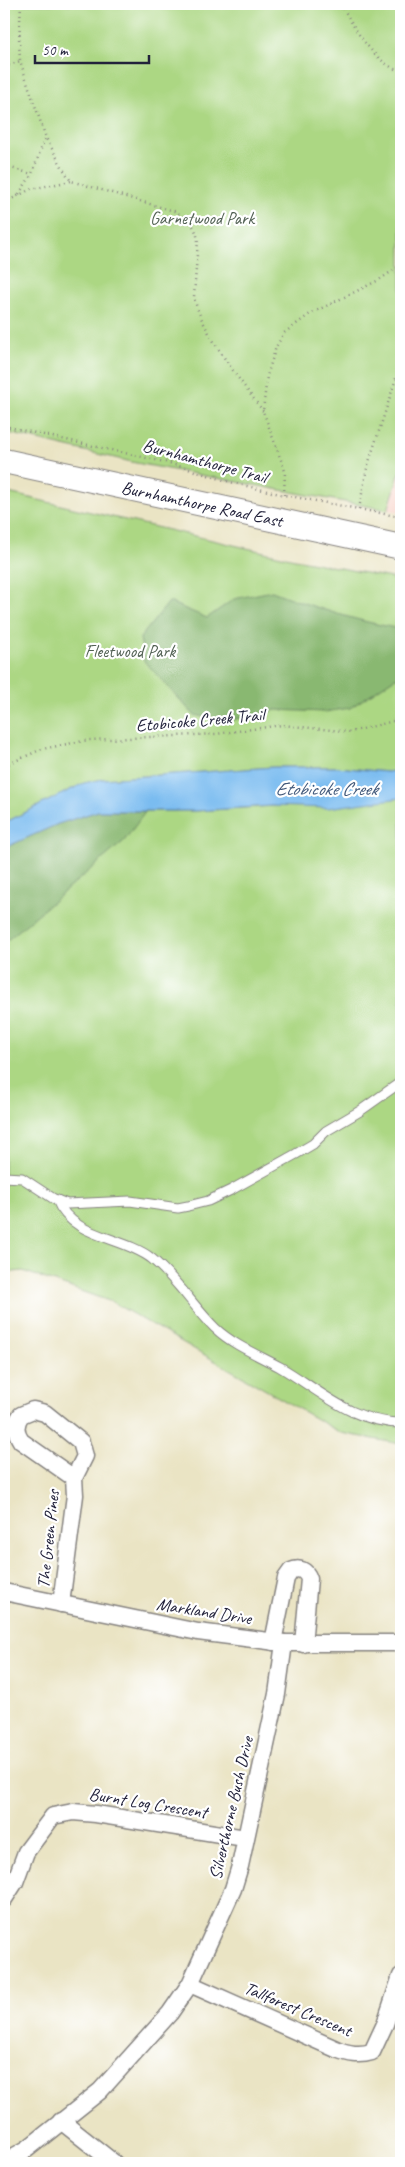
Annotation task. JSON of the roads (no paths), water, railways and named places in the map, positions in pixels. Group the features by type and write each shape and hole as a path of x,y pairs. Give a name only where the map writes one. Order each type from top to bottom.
{"main road":[{"name":"Burnhamthorpe Road East","path":"4,461 401,547"}],"street":[{"name":"The Green Pines","path":"62,1604 74,1495 74,1478 85,1456 81,1442 42,1411 33,1410 21,1415 16,1426 16,1433 21,1441 74,1478"},
{"name":"Silverthorne Bush Drive","path":"4,2162 26,2149 100,2091 170,2013 190,1984 233,1889 277,1694 279,1642 287,1574 297,1569 304,1571 309,1579 302,1644"},
{"name":"Markland Drive","path":"4,1592 198,1632 302,1644 401,1643"},
{"name":"Burnt Log Crescent","path":"4,1899 15,1882 26,1852 53,1816 73,1812 96,1814 245,1838"},
{"name":"Tallforest Crescent","path":"190,1984 336,2049 361,2055 372,2052 379,2040 401,1976"},
{"path":"61,2121 114,2163"}],"lane":[{"path":"4,1176 22,1178 57,1200 67,1204 130,1201 178,1208 208,1201 313,1144 326,1131 360,1111 401,1082"},
{"path":"57,1200 61,1211 71,1220 99,1235 149,1257 172,1278 215,1327 230,1340 293,1375 322,1396 346,1409 365,1418 383,1423 401,1424"}],"water":[{"name":"Etobicoke Creek","path":"273,767 337,767 387,772 401,770 401,798 328,808 271,806 196,811 98,811 58,824 4,848 4,823 84,783 103,779"}],"park label":[{"name":"Garnetwood Park","path":"202,218"},
{"name":"Fleetwood Park","path":"130,651"}]}
